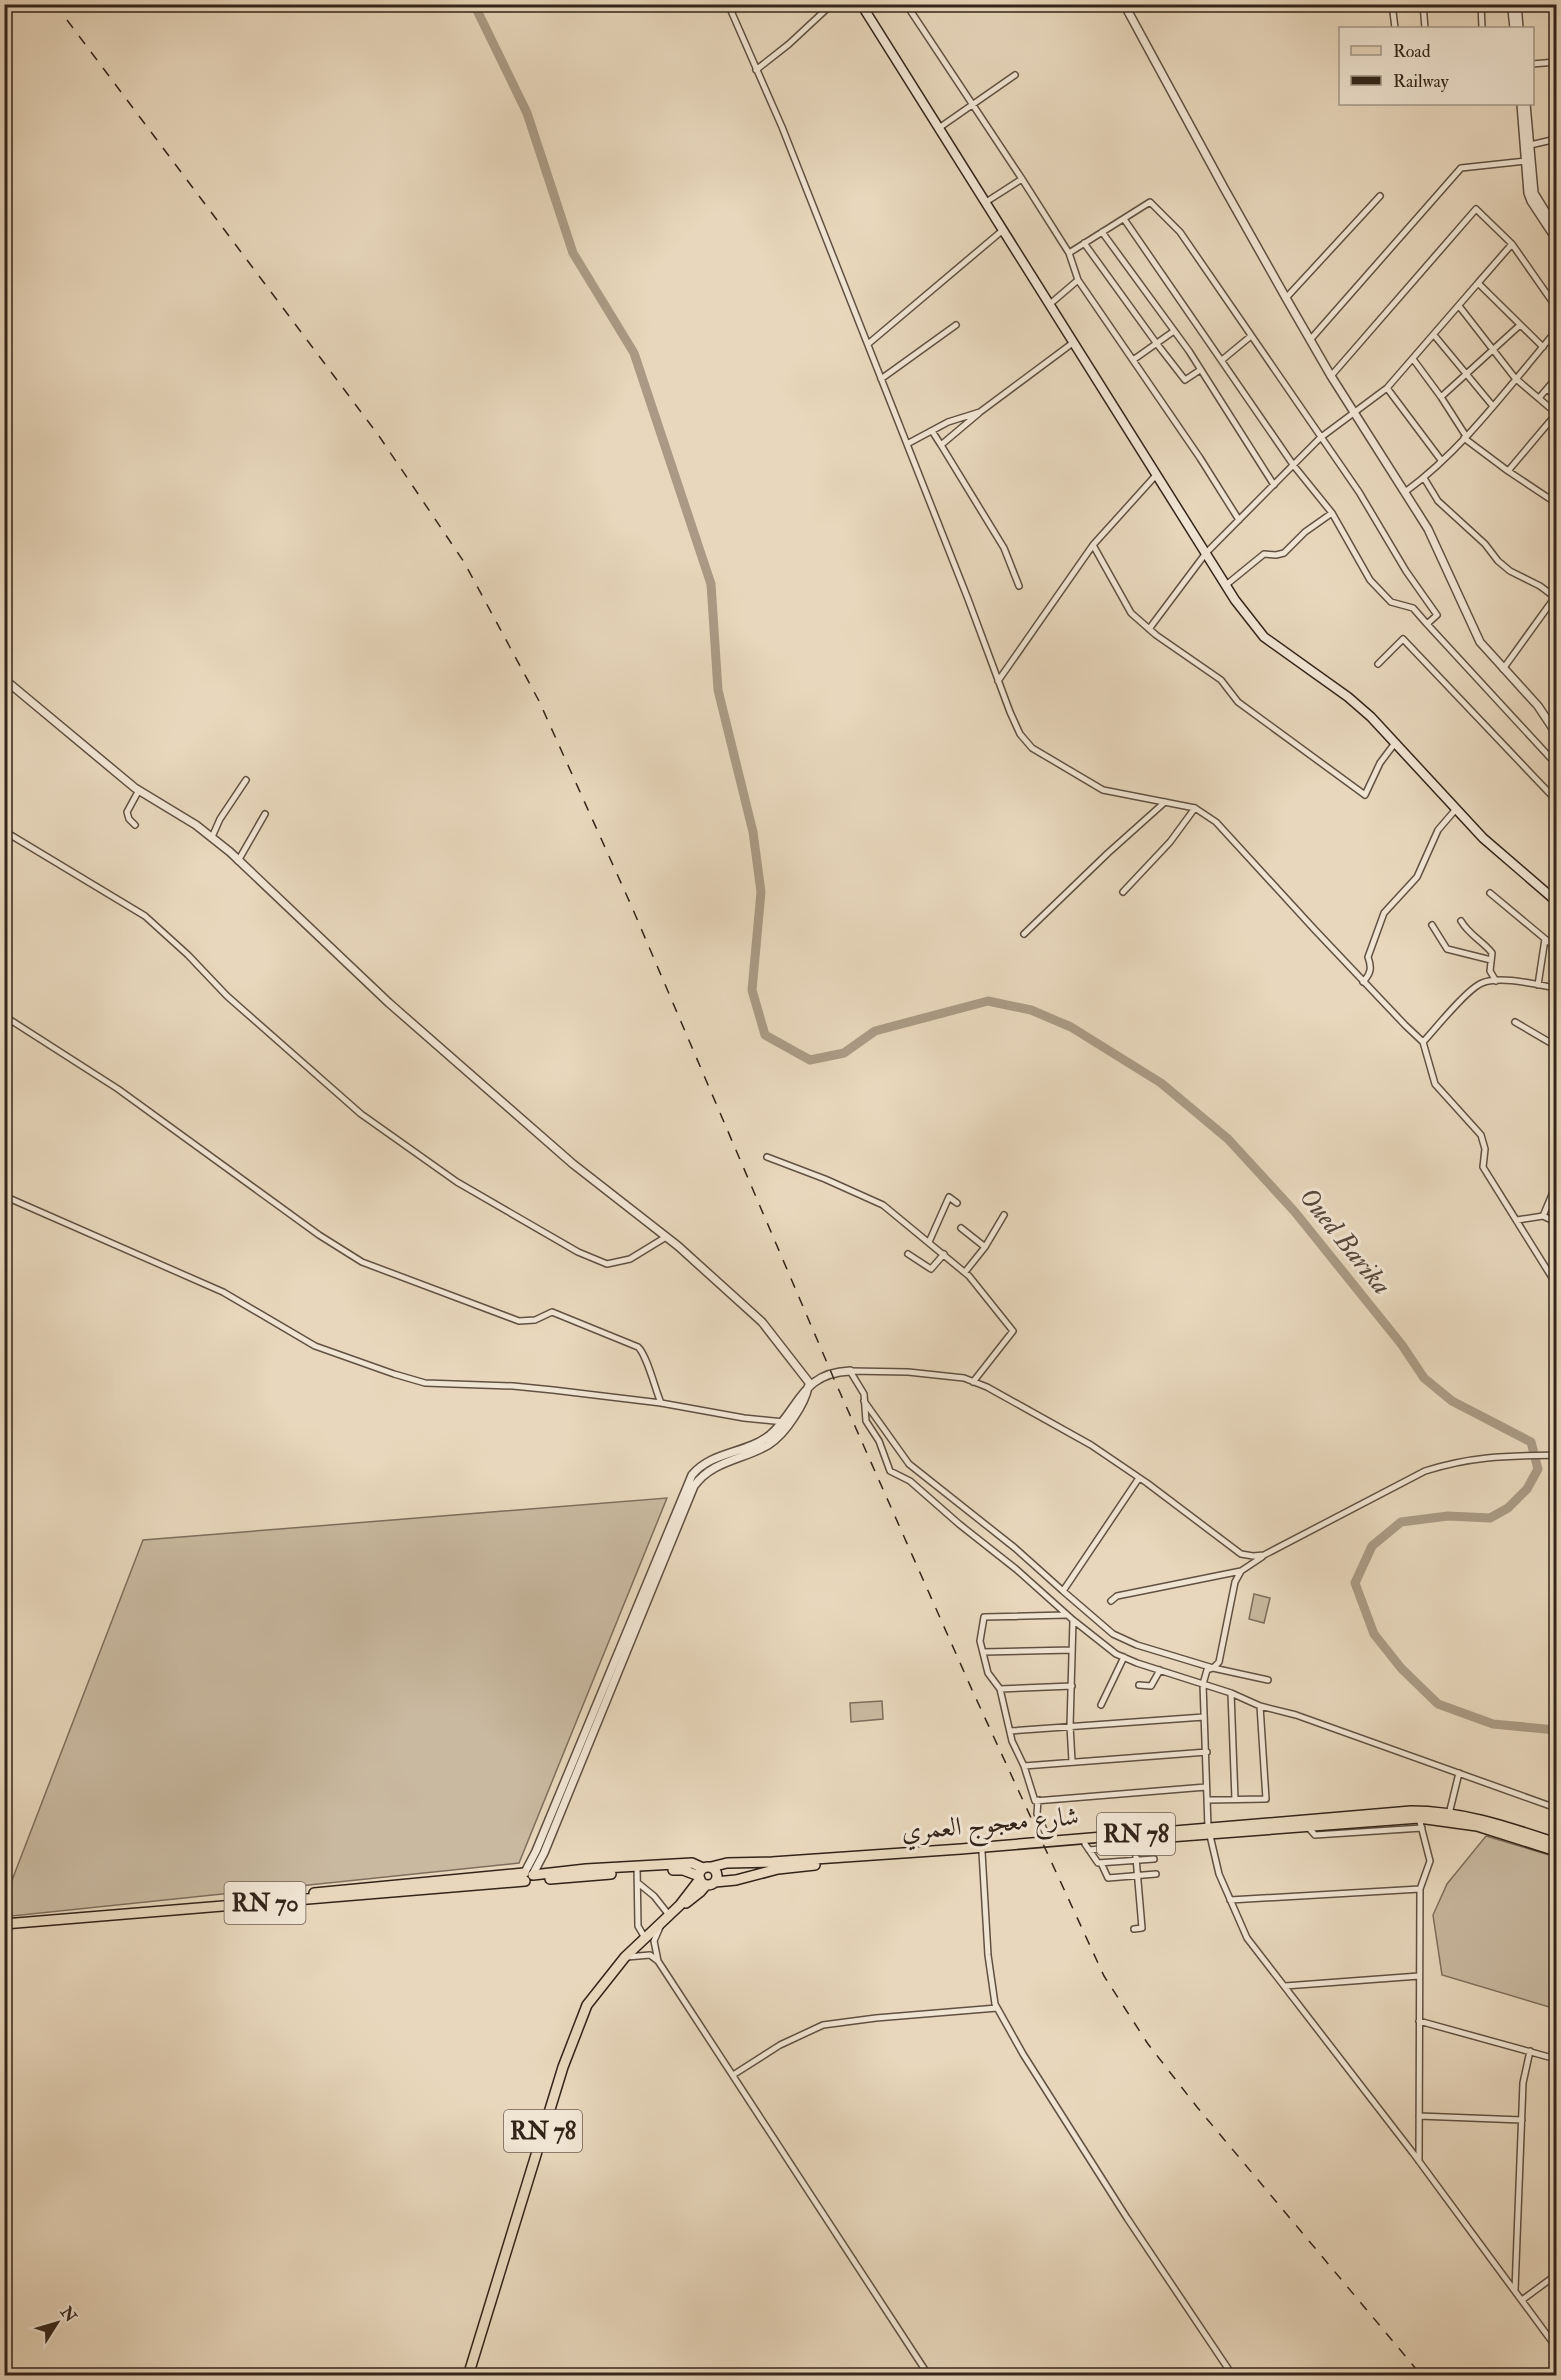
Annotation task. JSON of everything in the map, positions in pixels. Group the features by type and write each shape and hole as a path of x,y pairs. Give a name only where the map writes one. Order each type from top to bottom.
{"main road":[{"path":"861,4 1226,585 1264,637 1348,697 1371,717 1506,860 1557,901"},
{"name":"شارع معجوج العمري","path":"706,1876 736,1880 778,1869 816,1864 1087,1847 1209,1831 1390,1812 1427,1811 1482,1819 1557,1843"},
{"name":"شارع معجوج العمري","path":"706,1876 727,1863 772,1862 1049,1841 1307,1826 1420,1823 1477,1826 1557,1851"},
{"name":"RN 70","path":"637,1870 692,1863 706,1876"},
{"name":"RN 70","path":"4,1924 59,1917 529,1876 667,1870"},
{"name":"RN 78","path":"468,2376 563,2067 587,2005 625,1957 662,1923 706,1876 683,1870 667,1870"},
{"name":"RN 70","path":"4,1918 59,1917"}],"street":[{"path":"728,4 868,345 1020,734 1032,748 1103,790 1195,808 1216,822 1236,842 1363,982 1423,1042 1435,1084 1481,1135 1485,1149 1483,1167 1557,1284"},
{"path":"756,70 789,45 832,4"},
{"path":"906,4 1069,253 1078,280 1200,458 1239,520"},
{"path":"1124,4 1224,188 1331,376 1428,529 1480,642 1538,706 1557,733"},
{"path":"1392,4 1395,27"},
{"path":"1423,4 1425,27"},
{"path":"1480,4 1482,27"},
{"path":"1512,4 1514,27"},
{"path":"1516,4 1519,27"},
{"path":"1534,64 1557,62"},
{"path":"939,128 1015,75"},
{"path":"1521,105 1534,194 1557,229"},
{"path":"1526,105 1526,161 1531,201 1557,239"},
{"path":"1527,146 1557,139"},
{"path":"1311,340 1461,168 1526,161"},
{"path":"986,202 1022,179"},
{"path":"1286,298 1380,196"},
{"path":"1069,253 1150,202 1180,232 1359,492 1406,571 1437,615 1427,624"},
{"path":"1331,376 1476,208 1512,244 1557,307"},
{"path":"1124,219 1294,466 1332,513 1370,580 1391,602 1413,608 1557,764"},
{"path":"868,345 1004,230"},
{"path":"1102,232 1174,331 1274,485"},
{"path":"1084,243 1185,380 1200,370"},
{"path":"1149,629 1206,553 1320,438 1387,388 1512,244"},
{"path":"1050,304 1078,280"},
{"path":"1478,284 1543,347"},
{"path":"1459,306 1515,378 1557,413 1508,471"},
{"path":"881,379 956,325"},
{"path":"1441,397 1520,325"},
{"path":"1133,360 1174,331"},
{"path":"1405,492 1424,478 1465,437 1557,331"},
{"path":"1434,334 1492,405"},
{"path":"1222,360 1251,336"},
{"path":"941,445 980,412 1074,342"},
{"path":"1413,359 1441,397 1465,437 1508,471 1557,503"},
{"path":"1539,398 1557,378"},
{"path":"1387,388 1441,460"},
{"path":"1547,389 1557,397"},
{"path":"907,444 948,422 980,412"},
{"path":"948,422 955,433"},
{"path":"932,431 1004,548 1019,586"},
{"path":"998,681 1093,545 1157,474"},
{"path":"1424,478 1437,501 1485,544 1498,561 1510,571 1556,597 1503,669"},
{"path":"1226,585 1264,554 1284,553 1305,532 1332,513"},
{"path":"1093,545 1131,613 1149,629 1221,681 1238,702 1365,795 1380,763 1395,743"},
{"path":"1377,664 1403,639 1557,800"},
{"path":"4,679 139,790 212,837 389,1003 573,1164 666,1237 762,1322 810,1386"},
{"path":"212,837 220,819 246,780"},
{"path":"135,825 129,819 127,812 139,790"},
{"path":"1024,934 1165,802"},
{"path":"1123,892 1170,842 1195,808"},
{"path":"1363,982 1370,972 1371,965 1368,957 1384,913 1417,877 1438,830 1456,809"},
{"path":"238,861 265,814"},
{"path":"4,831 145,916 188,955 227,996 361,1114 457,1182 578,1252 607,1264 630,1259 666,1237"},
{"path":"1490,893 1557,948"},
{"path":"1461,921 1472,936 1486,945 1492,953 1490,971 1496,981"},
{"path":"1432,925 1447,949 1491,960"},
{"path":"1538,985 1545,939"},
{"path":"1423,1042 1483,982 1506,980 1538,985 1554,988 1557,994"},
{"path":"4,1016 118,1089 319,1235 362,1262 519,1321 535,1320 552,1312 638,1347 645,1355 652,1382 661,1403"},
{"path":"1515,1022 1557,1046"},
{"path":"767,1157 825,1179 883,1205 965,1272 1013,1331 973,1382"},
{"path":"1543,1216 1556,1188"},
{"path":"4,1196 223,1292 315,1346 394,1374 425,1383 513,1386 661,1403 785,1423"},
{"path":"929,1242 949,1197 957,1203"},
{"path":"965,1272 986,1247 1004,1215"},
{"path":"1516,1220 1543,1216 1557,1222"},
{"path":"961,1228 986,1247"},
{"path":"908,1254 931,1269 944,1254"},
{"path":"850,1371 864,1394 866,1421 879,1441 890,1471 910,1482 1116,1654 1557,1808"},
{"path":"529,1876 537,1851 689,1480 706,1462 761,1441 785,1423 804,1401 810,1386 829,1374 850,1371 908,1372 964,1378 987,1387 1090,1445 1139,1478 1241,1554 1264,1555"},
{"path":"864,1401 909,1464 1015,1548 1113,1634 1137,1645 1210,1669 1268,1680"},
{"path":"1112,1601 1117,1596 1241,1571 1264,1555 1425,1472 1449,1464 1484,1457 1557,1455"},
{"path":"1063,1591 1139,1478"},
{"path":"1241,1571 1235,1582 1219,1662 1210,1669 1203,1683 1209,1831 1219,1874 1247,1938 1419,2161 1557,2347"},
{"path":"1067,1615 984,1617 980,1641 988,1673 1000,1689 1012,1741 1024,1766 1035,1801 1206,1787"},
{"path":"1072,1761 1070,1726 1073,1620"},
{"path":"983,1652 1072,1650"},
{"path":"1101,1705 1124,1657"},
{"path":"1139,1686 1151,1686 1160,1670"},
{"path":"1000,1689 1072,1686"},
{"path":"1231,1693 1235,1799"},
{"path":"1207,1800 1266,1799 1260,1706"},
{"path":"1010,1731 1204,1717"},
{"path":"1024,1766 1207,1752"},
{"path":"1449,1814 1459,1773"},
{"path":"1038,1800 1037,1814 1049,1841"},
{"path":"1419,2161 1419,1889 1430,1861 1420,1823"},
{"path":"1087,1847 1135,1846 1142,1928 1134,1929"},
{"path":"1087,1847 1098,1863 1154,1859"},
{"path":"982,1852 988,1955 997,2008 1023,2054 1127,2218 1233,2376"},
{"path":"1101,1863 1108,1878 1156,1874"},
{"path":"637,1870 638,1926 645,1938"},
{"path":"638,1883 654,1896 669,1915"},
{"path":"1230,1900 1419,1889"},
{"path":"658,1961 654,1941 662,1923"},
{"path":"625,1957 650,1955 658,1961 929,2376"},
{"path":"1285,1986 1419,1976"},
{"path":"733,2075 780,2045 823,2025 876,2018 997,2008"},
{"path":"1419,2021 1557,2059"},
{"path":"1515,2290 1523,2083 1530,2051"},
{"path":"1419,2116 1522,2120"},
{"path":"1522,2300 1557,2275"}],"shaded area":[{"path":"667,1498 519,1863 12,1916 9,1888 143,1540"},
{"path":"1254,1594 1270,1598 1264,1623 1249,1619"},
{"path":"882,1701 883,1719 851,1722 850,1703"},
{"path":"1486,1836 1556,1857 1556,2009 1442,1975 1433,1915 1447,1884"}],"waterway":[{"name":"Oued Barika","path":"474,4 527,113 573,253 634,353 711,584 718,690 753,832 761,892 752,990 765,1035 810,1060 844,1053 875,1031 988,1001 1031,1010 1071,1027 1161,1083 1228,1139 1295,1212 1402,1345 1424,1378 1452,1401 1531,1442 1538,1469 1527,1489 1508,1508 1490,1518 1448,1516 1401,1522 1372,1546 1355,1583 1374,1634 1401,1668 1438,1704 1493,1724 1556,1730"}],"railway":[{"path":"55,4 379,436 464,562 539,701 631,905 834,1379 973,1692 1104,1976 1148,2044 1197,2107 1422,2376"}]}
